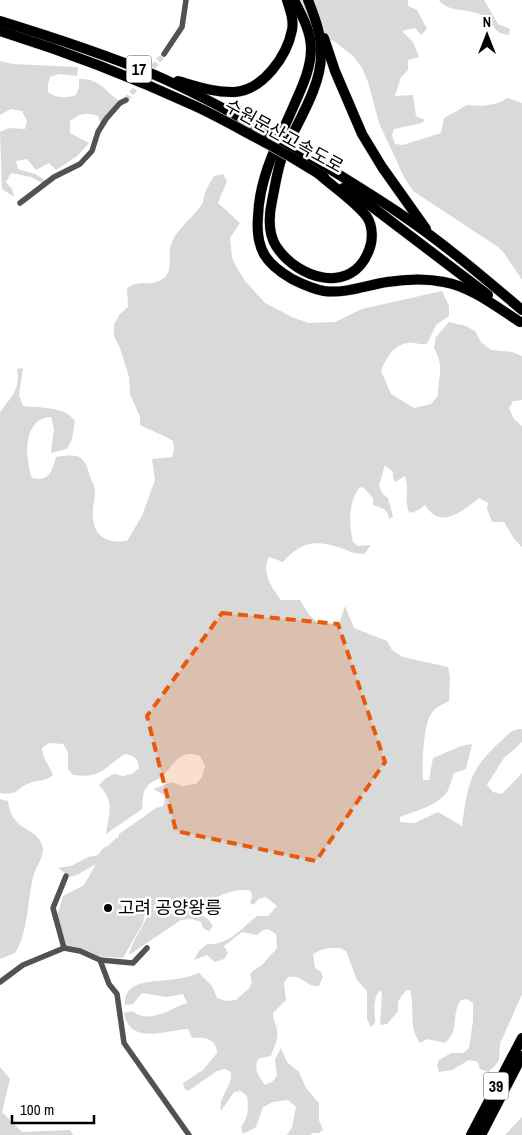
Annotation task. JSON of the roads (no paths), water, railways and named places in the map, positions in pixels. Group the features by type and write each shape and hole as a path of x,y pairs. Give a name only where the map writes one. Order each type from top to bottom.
{"highway":[{"path":"156,76 217,91 236,92 261,81 281,58 292,30 292,16 287,0"},
{"path":"294,0 306,24 310,39 310,64 302,88 272,154 265,176 258,208 257,233 264,254 281,273 308,286 325,291 351,290 388,282 424,279 446,282 475,294 521,323"},
{"path":"308,0 316,23 322,57 317,80 281,158 269,218 275,244 288,261 319,278 338,278 354,271 366,259 371,245 371,230 367,218 319,174"},
{"name":"수원문산고속도로","path":"0,21 106,56 156,76 240,117 268,139"},
{"path":"316,23 327,44 335,71 362,134 382,167 431,236"},
{"name":"수원문산고속도로","path":"0,31 54,48 136,80 268,139 350,181 431,236 522,310"},
{"name":"수원문산고속도로","path":"293,153 319,174 368,203 463,275 521,323"},
{"name":"39","path":"471,1135 522,1038"},
{"name":"39","path":"481,1135 522,1056"}],"street":[{"path":"164,54 182,27 186,0"},
{"path":"20,203 54,177 80,164 92,151 98,132 106,119 120,103 126,100"},
{"path":"64,948 53,908 66,876"},
{"path":"0,982 23,964 64,948 80,951 100,960 133,963 147,948"},
{"path":"100,960 109,984 117,994 124,1043 189,1135"}],"tunnel":[{"path":"126,100 164,54"}],"place":[{"name":"고려 공양왕릉","path":"108,908"}]}
